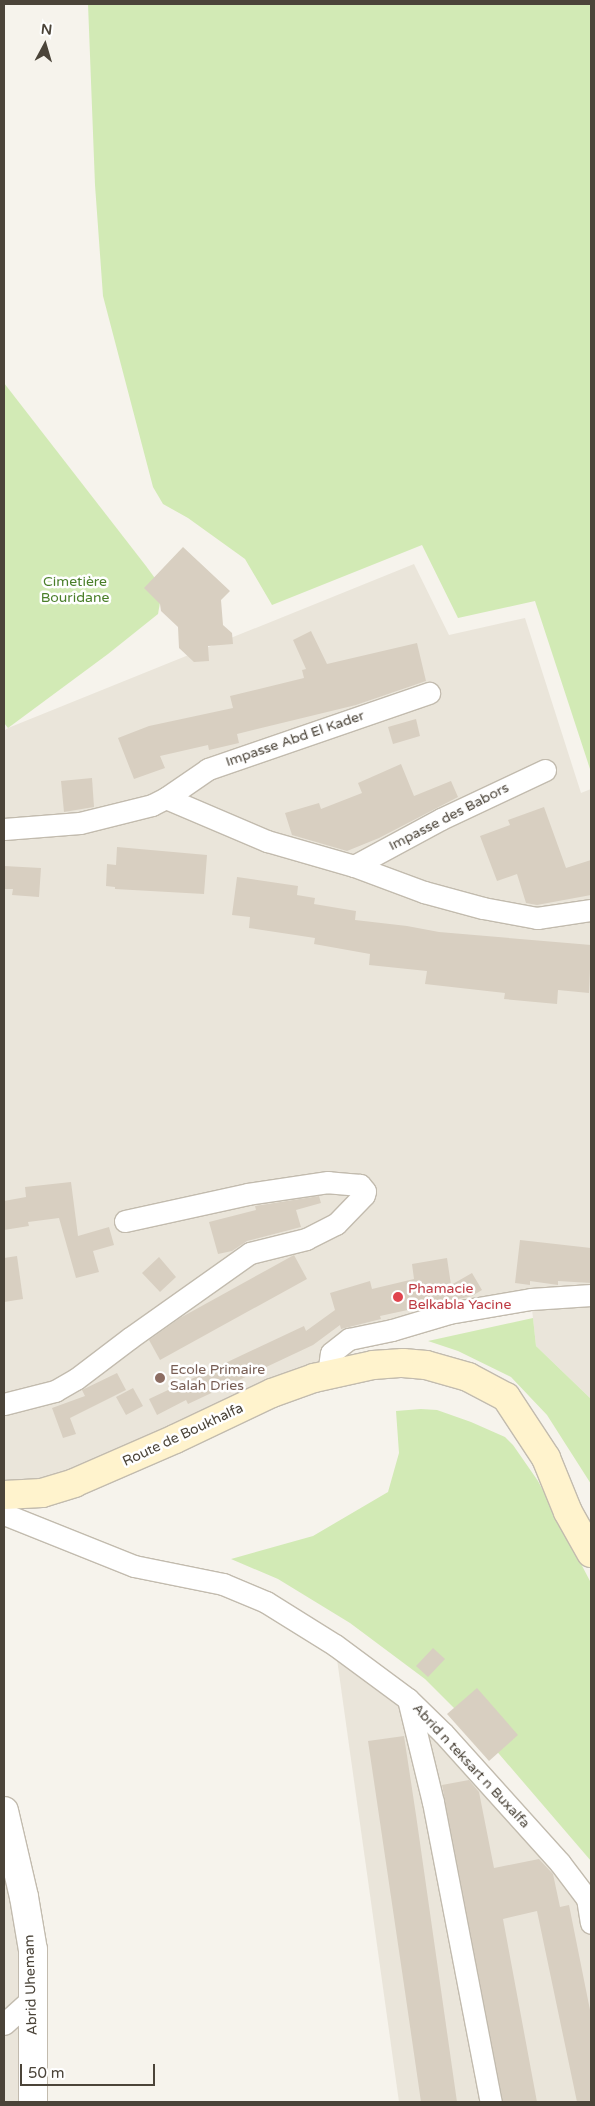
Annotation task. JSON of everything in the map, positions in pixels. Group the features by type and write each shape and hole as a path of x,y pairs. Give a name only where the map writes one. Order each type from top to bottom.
{"main road":[{"name":"Route de Boukhalfa","path":"4,1496 42,1493 74,1483 168,1443 272,1393 328,1374 373,1365 403,1363 426,1365 468,1377 506,1397 546,1458 568,1512 591,1553"}],"street":[{"name":"Impasse Abd El Kader","path":"4,830 80,823 152,805 166,798 208,769 429,693"},
{"name":"Impasse des Babors","path":"354,866 440,819 545,770"},
{"path":"166,798 267,841 354,866 424,892 483,908 537,918 591,910"},
{"path":"4,1404 55,1391 76,1379 130,1338 250,1254 306,1239 336,1224 364,1195 365,1191 360,1185 328,1182 248,1194 125,1221"},
{"path":"328,1374 330,1353 349,1339 392,1330 448,1313 531,1299 591,1295"},
{"name":"Abrid n teksart n Buxalfa","path":"4,1514 134,1566 223,1584 266,1602 335,1645 408,1699 475,1766 560,1863 589,1901"},
{"path":"408,1699 433,1802 491,2102"},
{"name":"Abrid Uhemam","path":"4,1811 22,1889 33,1950 33,2102"},
{"path":"589,1901 591,1923"},
{"path":"4,2024 34,1998"}],"shaded area":[{"path":"414,564 449,635 525,618 581,793 591,789 591,1399 536,1346 531,1300 349,1339 328,1374 4,1495 4,731"},
{"path":"335,1645 408,1699 591,1904 591,2102 399,2102"},
{"path":"4,1811 13,1848 33,2102 4,2102"}],"green space":[{"path":"88,4 591,4 591,772 535,601 458,618 422,545 272,605 245,559 188,518 163,504 153,487 103,296 95,185"},
{"name":"Cimetière Bouridane","path":"4,383 146,566 157,581 161,597 158,614 108,654 8,728 4,723"},
{"path":"533,1318 536,1346 591,1399 591,1484 547,1415 511,1377 458,1351 428,1341"},
{"path":"437,1410 471,1422 505,1437 513,1445 538,1481 591,1583 591,1861 494,1748 425,1679 350,1623 278,1579 231,1559 313,1536 388,1492 399,1453 396,1411"}],"building":[{"path":"183,547 230,591 221,600 223,625 232,633 233,644 208,646 209,661 194,662 179,648 178,627 161,611 160,604 144,588"},
{"path":"311,631 327,664 417,643 426,681 356,705 237,734 239,743 209,750 208,745 160,756 165,768 134,779 118,738 149,726 233,708 230,696 304,678 302,670 306,669 293,640"},
{"path":"416,719 420,736 393,744 388,727"},
{"path":"401,764 414,796 451,781 458,797 379,838 347,851 292,835 285,813 319,803 321,809 362,793 358,783"},
{"path":"92,778 94,807 64,812 61,781"},
{"path":"544,807 566,868 591,860 591,895 537,905 526,903 517,874 497,881 480,836 510,825 508,820"},
{"path":"117,847 207,855 204,894 115,889 115,887 106,886 107,864 116,865"},
{"path":"4,866 41,868 39,897 12,895 13,889 4,889"},
{"path":"237,877 298,886 297,895 315,898 314,904 356,911 355,920 439,932 591,945 589,993 558,990 557,1004 504,999 505,993 425,984 427,971 369,965 370,954 314,944 315,938 249,928 250,917 232,915"},
{"path":"71,1182 78,1236 109,1227 114,1245 93,1251 99,1272 76,1278 59,1218 28,1222 29,1226 4,1230 4,1201 26,1197 25,1187"},
{"path":"319,1196 321,1203 296,1210 301,1227 247,1241 232,1251 218,1254 209,1222 256,1210 255,1206"},
{"path":"520,1240 591,1248 591,1283 558,1281 558,1285 530,1281 530,1285 515,1283"},
{"path":"294,1255 307,1279 160,1360 149,1340 180,1318"},
{"path":"17,1256 23,1299 4,1302 4,1258"},
{"path":"159,1257 176,1277 160,1292 142,1273"},
{"path":"447,1258 451,1285 472,1273 482,1290 472,1296 380,1316 381,1319 341,1329 340,1325 313,1345 188,1404 186,1400 157,1415 149,1399 304,1326 306,1331 335,1310 330,1293 370,1281 372,1289 414,1279 412,1264"},
{"path":"117,1373 126,1390 70,1418 76,1434 63,1438 52,1408 85,1396 82,1390"},
{"path":"133,1388 143,1406 126,1415 116,1397"},
{"path":"433,1648 445,1659 428,1677 416,1666"},
{"path":"477,1688 518,1735 489,1761 447,1714"},
{"path":"404,1736 457,2102 421,2102 368,1741"},
{"path":"469,1780 479,1792 494,1868 539,1859 553,1874 560,1907 569,1905 591,2015 591,2102 577,2102 537,1911 503,1919 537,2102 503,2102 442,1785"}],"place":[{"name":"Phamacie Belkabla Yacine","path":"398,1297"},
{"name":"Ecole Primaire Salah Dries","path":"160,1378"}]}
